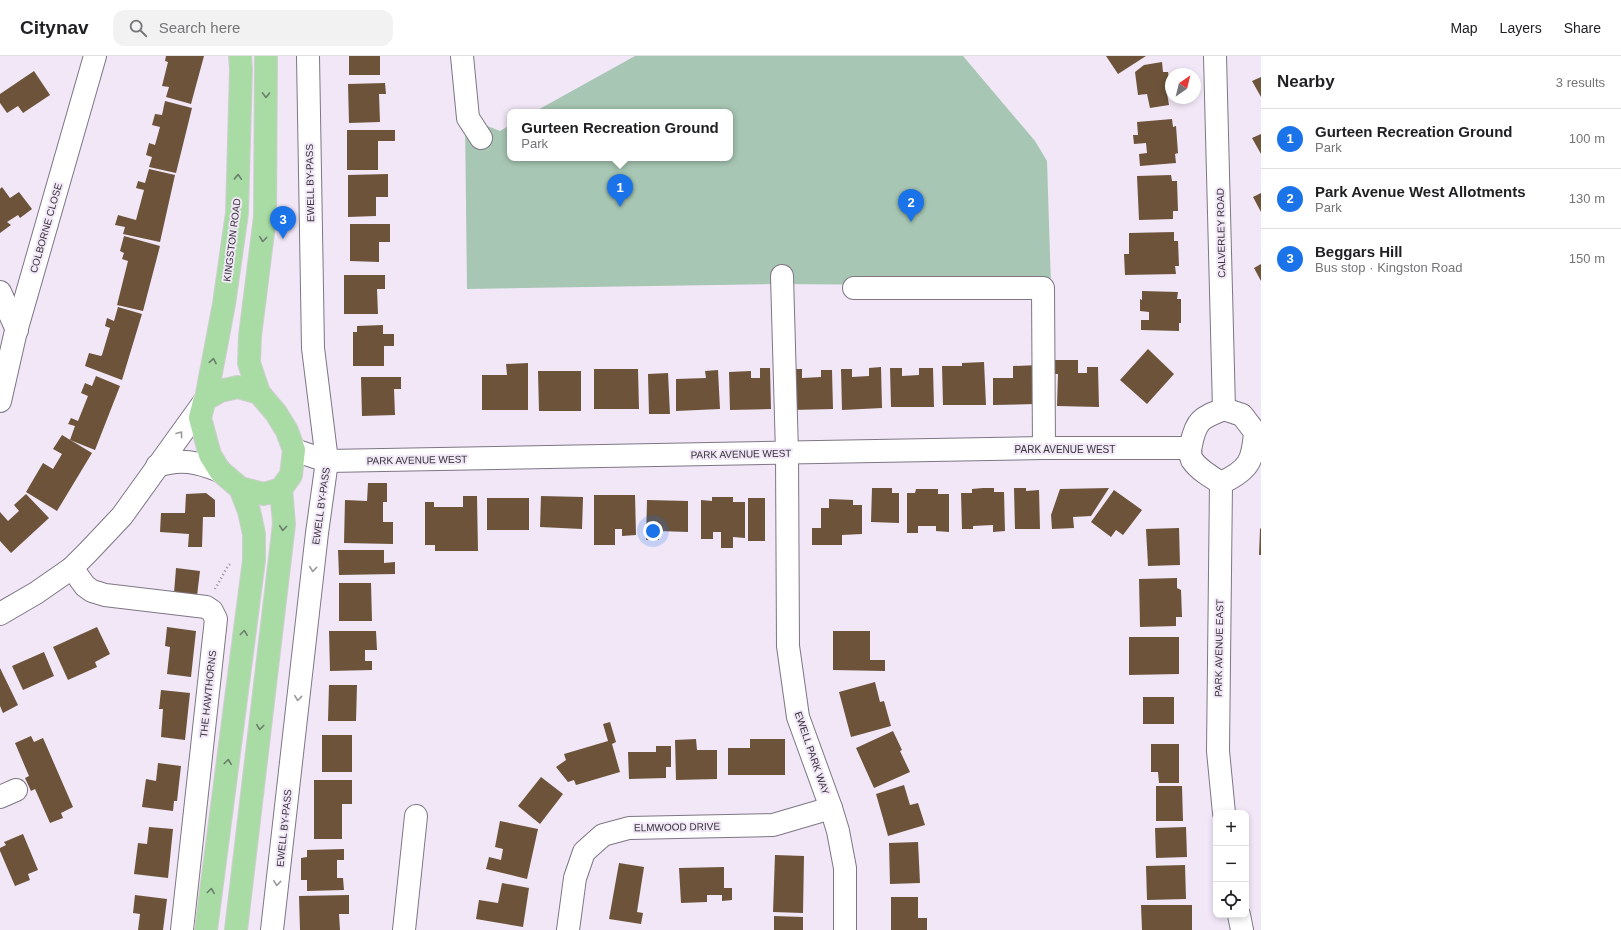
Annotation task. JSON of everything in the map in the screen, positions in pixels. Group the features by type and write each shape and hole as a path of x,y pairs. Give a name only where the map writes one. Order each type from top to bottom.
{"highway":[{"name":"KINGSTON ROAD","path":"205,401 224,304 237,213 241,69 240,56"},
{"path":"236,930 284,524 281,490 291,475 294,450 287,431 276,413 259,393 249,363 250,336 265,217 266,56"},
{"path":"259,393 238,387 220,390 205,401 200,418 203,434 210,455 220,471 240,488 264,494 281,490"},
{"path":"206,930 254,557 254,534 249,511 240,488"}],"street":[{"name":"COLBORNE CLOSE","path":"0,401 17,330 95,56"},
{"name":"EWELL BY-PASS","path":"272,930 317,533 327,461 313,348 308,56"},
{"path":"462,56 468,118 481,138"},
{"name":"CALVERLEY ROAD","path":"1216,56 1224,410"},
{"name":"EWELL PARK WAY","path":"782,276 787,454 788,646 798,717 838,831 845,868 845,930"},
{"path":"854,288 1043,288 1044,448"},
{"path":"0,292 17,330"},
{"name":"KINGSTON ROAD","path":"0,614 36,593 72,568 88,552 122,516 205,401"},
{"path":"1224,410 1242,415 1258,430 1249,464 1237,476 1221,483 1204,472 1191,459 1190,448 1194,428 1207,416 1224,410"},
{"name":"PARK AVENUE WEST","path":"294,450 327,461 787,454 1044,448 1190,448"},
{"path":"157,466 171,461 187,461 220,471"},
{"name":"PARK AVENUE EAST","path":"1221,483 1218,751 1224,810"},
{"path":"72,568 86,586 92,591 105,595 206,607"},
{"name":"THE HAWTHORNS","path":"182,930 216,619 212,611 206,607"},
{"name":"ELMWOOD DRIVE","path":"568,930 575,878 584,852 603,834 629,828 773,825 831,808"},
{"path":"404,930 416,816"},
{"path":"1240,918 1242,930"}],"path":[{"path":"206,607 228,566 235,561 254,557"}],"green space":[{"path":"635,56 963,56 1035,141 1047,161 1051,286 775,284 467,289 465,117 500,131 507,127 507,161 733,161 733,109 539,109"}],"building":[{"path":"166,56 204,56 191,104 166,97 169,87 162,86 168,62 165,61"},
{"path":"349,56 380,56 380,75 349,75"},
{"path":"1106,56 1146,56 1118,74"},
{"path":"1162,62 1163,72 1165,72 1165,104 1169,105 1150,108 1147,94 1138,95 1135,72 1144,65"},
{"path":"34,71 50,95 23,113 18,106 7,113 0,103 0,94"},
{"path":"1261,77 1261,97 1252,81"},
{"path":"385,83 386,94 379,94 380,122 349,123 348,84"},
{"path":"165,101 192,108 176,173 149,167 152,157 146,155 149,143 155,145 160,127 152,125 155,114 162,115"},
{"path":"1172,119 1173,127 1176,126 1178,153 1175,154 1176,163 1140,166 1139,154 1147,153 1146,143 1134,144 1133,135 1138,135 1137,122"},
{"path":"347,130 395,130 395,141 378,141 378,170 347,170"},
{"path":"1261,134 1261,154 1252,138"},
{"path":"149,169 175,175 160,242 123,234 125,227 115,225 118,215 136,220 144,190 136,188 138,181 145,183"},
{"path":"388,174 388,197 376,197 376,216 348,217 348,175"},
{"path":"1171,175 1172,181 1177,181 1178,211 1173,211 1173,219 1139,220 1137,176"},
{"path":"2,187 10,198 19,192 32,209 20,218 18,215 7,222 11,225 0,233 0,189"},
{"path":"1261,193 1261,212 1253,197"},
{"path":"350,224 390,224 390,242 379,242 379,262 350,261"},
{"path":"1174,232 1174,241 1178,241 1179,266 1175,266 1176,274 1125,275 1124,254 1129,254 1129,233"},
{"path":"124,236 160,246 143,311 117,305 128,261 122,259 124,253 120,251"},
{"path":"1261,264 1261,281 1254,268"},
{"path":"344,275 385,275 385,289 377,289 378,314 344,314"},
{"path":"1142,291 1178,292 1177,299 1181,299 1181,323 1179,323 1179,331 1141,330 1141,320 1149,320 1149,312 1140,311"},
{"path":"118,307 142,314 122,380 85,366 89,353 102,355 110,328 105,326 107,318 114,321"},
{"path":"383,325 383,334 394,334 394,346 384,346 384,366 353,366 353,332 357,332 357,326"},
{"path":"1148,349 1174,374 1147,404 1120,380"},
{"path":"1053,360 1078,360 1078,373 1087,373 1087,367 1098,367 1099,407 1057,406 1058,374 1053,374"},
{"path":"984,362 986,405 943,405 942,366 962,366 962,363"},
{"path":"528,363 528,410 482,410 482,375 507,375 506,364"},
{"path":"1039,365 1036,404 993,405 993,378 1013,378 1013,366"},
{"path":"881,367 882,408 842,410 841,369 852,369 852,377 869,376 869,368"},
{"path":"760,368 770,368 771,409 730,410 729,372 751,371 751,378 760,378"},
{"path":"890,368 902,368 902,376 919,375 919,368 933,368 934,407 891,407"},
{"path":"594,369 638,369 639,409 594,409"},
{"path":"792,369 802,369 802,378 821,377 821,370 832,370 833,409 792,410"},
{"path":"718,370 720,409 676,411 676,379 706,378 705,371"},
{"path":"538,371 581,371 581,411 539,411"},
{"path":"668,373 670,414 649,414 648,374"},
{"path":"96,376 120,386 95,450 70,440 75,426 68,424 71,418 78,421 88,396 81,393 85,383 92,386"},
{"path":"361,377 401,377 401,389 394,389 395,415 362,416"},
{"path":"62,435 92,453 57,511 26,492 43,463 53,469 62,454 53,449"},
{"path":"368,483 387,483 387,502 383,502 383,522 393,522 393,544 344,543 345,500 367,501"},
{"path":"872,488 892,488 892,493 899,493 899,523 871,522"},
{"path":"994,488 994,492 1004,492 1005,531 993,532 993,525 973,526 973,529 962,529 961,493 972,493 972,489"},
{"path":"1014,488 1026,488 1026,491 1039,490 1040,529 1015,529"},
{"path":"1109,488 1091,516 1073,517 1074,528 1052,529 1051,515 1060,489"},
{"path":"916,489 938,489 938,494 949,494 949,532 936,531 936,526 918,526 918,533 907,533 907,493 915,493"},
{"path":"1114,490 1142,510 1123,535 1116,530 1111,537 1091,522"},
{"path":"206,493 215,500 215,517 203,517 202,547 188,547 189,534 160,532 161,513 185,513 186,494"},
{"path":"26,494 49,518 11,553 0,541 0,512 8,521 19,511 14,505"},
{"path":"594,495 635,495 636,535 622,536 622,529 615,529 615,545 594,545"},
{"path":"463,496 477,496 478,551 435,551 435,545 425,545 425,502 434,502 434,507 463,507"},
{"path":"541,496 583,497 582,529 540,527"},
{"path":"712,497 733,497 733,502 745,502 745,538 733,537 733,548 721,548 721,532 713,532 713,539 701,539 701,500 712,501"},
{"path":"487,498 529,498 529,530 487,530"},
{"path":"748,498 765,498 765,541 748,541"},
{"path":"829,499 853,500 853,505 862,505 862,534 842,535 842,545 812,545 812,528 821,528 821,508 829,508"},
{"path":"647,500 688,501 688,532 659,531 659,540 646,540"},
{"path":"1179,528 1180,565 1148,566 1146,529"},
{"path":"1261,528 1261,555 1259,555 1260,529"},
{"path":"338,550 384,550 384,563 395,562 395,574 339,575"},
{"path":"176,568 200,571 197,596 174,593"},
{"path":"1177,578 1177,588 1181,590 1182,617 1176,617 1176,626 1140,627 1139,579"},
{"path":"339,583 371,583 372,621 339,621"},
{"path":"97,627 110,654 95,662 97,667 68,680 53,647"},
{"path":"167,627 196,631 191,677 167,674 170,647 165,646"},
{"path":"329,631 376,631 377,650 365,650 365,661 372,661 372,670 330,671"},
{"path":"833,631 870,631 870,660 885,660 885,671 833,670"},
{"path":"1129,637 1179,637 1179,674 1129,675"},
{"path":"44,652 54,676 23,690 12,666"},
{"path":"0,668 18,705 3,713 0,706"},
{"path":"875,682 880,702 884,701 891,726 851,737 839,692"},
{"path":"329,685 357,685 356,721 328,721"},
{"path":"161,690 190,693 185,740 161,737 163,709 159,709"},
{"path":"1143,697 1174,697 1174,724 1143,724"},
{"path":"610,722 616,742 612,744 620,772 576,785 574,780 568,782 556,767 566,760 564,754 608,741 603,724"},
{"path":"893,731 910,772 874,788 856,748"},
{"path":"322,735 352,735 352,772 322,772"},
{"path":"31,736 34,742 43,738 73,807 61,813 63,818 50,823 35,789 31,791 25,778 29,776 15,743"},
{"path":"696,739 697,750 717,750 717,779 676,780 675,740"},
{"path":"750,739 785,739 785,775 728,775 728,748 750,748"},
{"path":"1151,744 1179,744 1179,783 1159,783 1158,772 1151,772"},
{"path":"656,746 671,746 671,767 666,767 666,778 629,779 628,752 656,752"},
{"path":"158,763 181,766 177,801 174,801 173,811 142,807 146,779 156,781"},
{"path":"541,777 563,794 540,824 518,806"},
{"path":"314,780 352,780 352,804 342,804 342,839 314,839"},
{"path":"904,785 910,805 918,803 925,825 888,836 876,794"},
{"path":"1156,786 1182,786 1183,821 1156,821"},
{"path":"500,821 538,829 527,879 486,869 489,857 501,860 503,849 495,847"},
{"path":"149,827 173,829 168,878 134,874 138,843 147,844"},
{"path":"1186,827 1187,857 1156,858 1155,828"},
{"path":"23,834 38,870 28,874 30,880 15,886 0,848 6,845 4,842"},
{"path":"918,842 920,883 890,884 889,843"},
{"path":"344,849 344,860 337,860 337,878 343,878 344,890 307,891 307,880 301,880 301,858 307,857 307,850"},
{"path":"775,855 804,856 803,913 773,912"},
{"path":"619,863 644,867 637,912 643,913 641,924 609,919"},
{"path":"1185,865 1186,899 1147,900 1146,866"},
{"path":"724,867 724,888 732,888 732,900 722,901 722,895 707,895 707,902 681,903 679,868"},
{"path":"502,883 529,888 523,927 476,919 479,900 498,903"},
{"path":"135,895 167,899 163,930 138,930 140,914 133,913"},
{"path":"349,895 349,914 339,914 340,930 300,930 299,896"},
{"path":"891,897 918,897 918,918 927,918 927,930 891,930"},
{"path":"1141,905 1192,905 1192,930 1142,930"},
{"path":"774,916 803,917 803,930 774,930"}],"place":[{"name":"Gurteen Recreation Ground","path":"620,207"},
{"name":"Park Avenue West Allotments","path":"911,222"},
{"name":"Beggars Hill","path":"283,239"}]}
